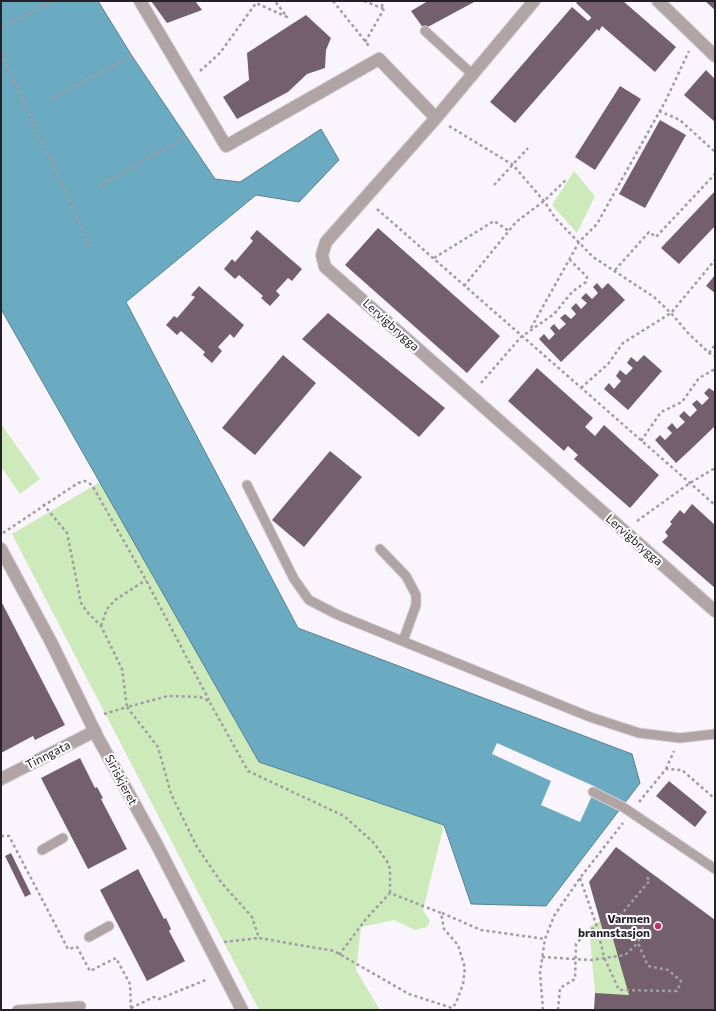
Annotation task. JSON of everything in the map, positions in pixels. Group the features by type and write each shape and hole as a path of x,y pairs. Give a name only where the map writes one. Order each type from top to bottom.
{"street":[{"path":"140,1 226,146 379,59 436,118"},
{"name":"Lervigbrygga","path":"534,1 436,118 326,242 322,255 325,267 715,611"},
{"path":"658,1 715,56"},
{"name":"Siriskjeret","path":"1,549 51,642 95,731 242,1010"},
{"name":"Tinngata","path":"1,779 95,731"}],"lane":[{"path":"425,31 472,74"},
{"path":"247,485 294,579 309,600 338,615 590,717 639,733 680,738 715,734"},
{"path":"380,549 406,576 416,594 416,605 403,641"},
{"path":"593,792 623,807 715,869"},
{"path":"42,850 63,838"},
{"path":"88,937 109,926"},
{"path":"17,1010 81,1006"}],"path":[{"path":"1,27 55,1"},
{"path":"188,81 220,54 256,3 287,17 275,1"},
{"path":"333,1 379,59"},
{"path":"364,1 384,9"},
{"path":"380,1 384,9"},
{"path":"365,42 384,9"},
{"path":"531,328 579,242 596,224 659,111 695,38"},
{"path":"1,53 90,246"},
{"path":"48,100 132,56"},
{"path":"659,111 680,120 715,152"},
{"path":"436,118 513,165 544,201 556,219 593,257 654,297 672,313 688,333 708,353 715,356"},
{"path":"99,186 188,136"},
{"path":"494,184 528,148"},
{"path":"615,270 649,232 656,236 715,174"},
{"path":"464,286 516,222 544,201 567,179"},
{"path":"364,198 434,258 521,337 641,442 715,505"},
{"path":"434,258 494,221 509,231"},
{"path":"469,395 521,337 531,328 554,314 572,292 586,282 587,277 570,260"},
{"path":"581,389 608,364 623,343 672,313 715,260"},
{"path":"708,353 715,345"},
{"path":"641,442 660,412 682,402 699,378 715,369"},
{"path":"624,531 690,483 715,468"},
{"path":"1,534 43,504 78,483 85,481 92,485 146,580 209,701 248,771 344,816 374,843 388,863 390,870 390,893 366,919 339,955"},
{"path":"43,504 68,533 81,603 88,613 101,626 122,669 127,707 158,748 171,794 197,847 220,882 252,917 259,938"},
{"path":"101,626 107,609 115,600 146,580"},
{"path":"95,731 102,715 168,696 200,697 209,701"},
{"path":"543,1010 540,973 545,939 554,916 580,878 666,769 682,770 715,799"},
{"path":"1,836 9,836 68,950 77,947 90,971 116,958 130,984 131,1009 154,997 159,999 194,986 222,972"},
{"path":"620,916 650,880 646,877"},
{"path":"580,878 597,927 604,957 619,990 677,991 680,981 668,970 648,966 638,943"},
{"path":"390,893 481,930 545,939"},
{"path":"210,948 227,941 259,938 334,951 409,994 452,1009 456,1003 463,984 465,968 458,945 444,929 441,913"},
{"path":"542,957 591,960 625,954 638,943 644,923 640,917"},
{"path":"558,1010 560,988 575,979 576,944 589,930 597,927"}],"green space":[{"path":"574,171 595,196 577,233 552,205"},
{"path":"1,424 40,479 20,494 1,467"},
{"path":"100,482 259,762 444,825 423,910 430,921 427,927 415,930 394,920 361,927 356,970 380,1010 259,1010 12,534"},
{"path":"650,872 715,920 629,995 595,993 589,927 621,909"}],"water":[{"path":"1,1 98,1 132,56 215,179 240,182 321,129 339,160 299,202 256,195 126,302 298,628 632,754 640,783 546,906 471,904 444,825 259,762 1,309"}],"pier":[{"path":"497,743 596,787 580,822 541,805 551,781 492,754"}],"building":[{"path":"151,1 195,1 202,10 167,23"},
{"path":"428,1 476,1 424,29 411,11"},
{"path":"578,1 623,1 676,47 655,72 602,26 599,31 597,29 515,123 490,102 572,7 588,21 591,18 576,3"},
{"path":"705,1 715,1 715,10"},
{"path":"306,15 331,38 326,50 325,68 307,74 288,92 237,119 223,97 249,80 247,53"},
{"path":"706,70 715,79 715,122 684,95"},
{"path":"620,86 641,99 595,170 575,157"},
{"path":"660,120 686,135 645,208 619,194"},
{"path":"715,191 715,226 679,264 661,248"},
{"path":"378,228 500,336 467,373 345,265"},
{"path":"257,230 302,269 292,281 288,278 276,291 280,295 270,306 261,298 263,296 239,275 235,279 224,269 232,259 235,262 253,241 250,238"},
{"path":"715,275 715,293 706,286"},
{"path":"597,283 602,289 608,283 625,300 561,362 539,339 544,334 549,340 555,334 550,328 554,324 559,330 566,324 560,318 565,314 571,319 576,314 571,308 576,303 581,309 587,303 581,298 586,293 592,299 598,293 593,287"},
{"path":"199,286 244,325 234,338 230,334 218,347 222,351 212,363 203,355 205,352 181,331 177,335 166,325 174,316 177,318 195,297 191,295"},
{"path":"328,313 445,408 419,437 302,339"},
{"path":"283,355 316,383 255,455 222,428"},
{"path":"644,355 662,371 628,410 604,389 609,383 614,389 621,381 616,376 620,370 626,375 633,368 627,363 631,357 637,362"},
{"path":"537,368 593,418 585,427 595,436 604,425 659,475 630,508 574,459 578,455 568,446 564,451 508,401"},
{"path":"709,388 715,392 715,426 676,463 655,440 660,435 665,440 672,433 667,428 672,423 677,429 685,422 679,416 684,411 690,417 697,410 692,404 697,400 702,405 709,398 704,393"},
{"path":"330,451 362,477 304,547 272,520"},
{"path":"692,504 715,525 715,588 662,542 668,536 665,532 672,524 670,522 680,510 684,514"},
{"path":"1,601 65,725 35,740 33,736 1,753"},
{"path":"80,758 95,788 97,787 103,798 101,799 127,849 88,869 41,778"},
{"path":"669,781 707,812 695,827 656,796"},
{"name":"Varmen brannstasjon","path":"616,847 715,920 715,1010 594,1010 595,993 629,995 613,939 603,931 589,882"},
{"path":"11,853 31,894 25,897 5,856"},
{"path":"138,869 164,919 166,918 171,929 169,931 185,961 147,981 100,890"}],"place":[{"name":"Varmen brannstasjon","path":"658,926"}]}
